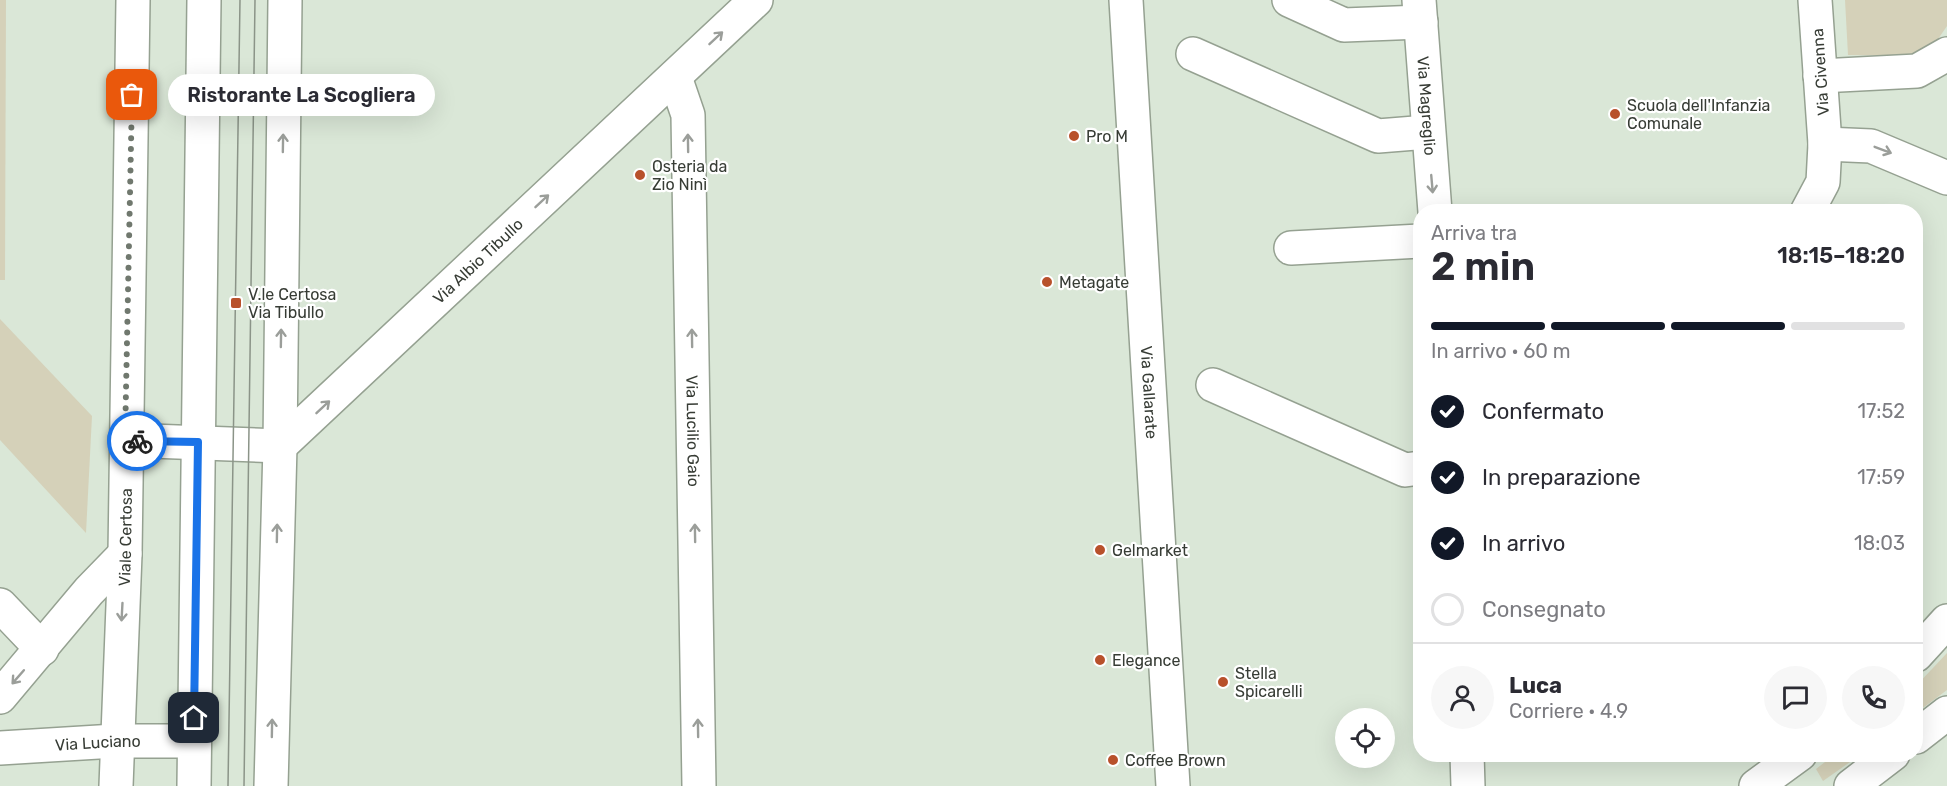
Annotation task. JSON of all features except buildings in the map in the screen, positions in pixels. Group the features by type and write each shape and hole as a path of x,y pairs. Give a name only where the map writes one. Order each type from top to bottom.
{"main road":[{"name":"Viale Certosa","path":"116,786 125,554 133,0"},
{"path":"194,786 204,0"},
{"path":"271,786 280,446 285,0"},
{"name":"Via Albio Tibullo","path":"280,446 756,0"},
{"name":"Via Gallarate","path":"1126,0 1173,786"},
{"path":"1289,0 1344,25 1420,11"},
{"name":"Via Civenna","path":"1811,204 1823,182 1825,144 1815,0"},
{"name":"Via Magreglio","path":"1420,11 1434,204"},
{"path":"1193,54 1378,136 1428,132"},
{"path":"1820,76 1917,71 1947,54"},
{"name":"Via Lucilio Gaio","path":"675,77 688,115 699,786"},
{"path":"1825,144 1871,146 1947,178"},
{"path":"1291,248 1413,241"},
{"path":"1214,385 1405,470 1413,469"},
{"path":"125,440 280,446"},
{"path":"0,698 89,591 125,554"},
{"path":"0,605 42,649"},
{"path":"1923,647 1947,621"},
{"path":"1923,732 1947,713"},
{"name":"Via Luciano","path":"0,748 116,741 194,741"},
{"path":"1467,762 1468,786"},
{"path":"1756,786 1789,762"},
{"path":"1851,786 1882,762"}],"shaded area":[{"path":"0,0 6,0 5,280 0,280"},
{"path":"1845,0 1947,0 1947,26 1936,42 1923,52 1906,56 1848,55"},
{"path":"0,319 92,416 86,533 0,440"},
{"path":"1947,653 1947,690 1923,708 1923,679"},
{"path":"1825,762 1850,762 1823,781 1816,769"}],"tram line":[{"path":"228,786 240,0"},
{"path":"244,786 255,0"}],"way so far":[{"path":"132,95 125,440 137,441"}],"place":[{"name":"Ristorante La Scogliera","path":"132,95"},
{"name":"Scuola dell'Infanzia Comunale","path":"1615,114"},
{"name":"Pro M","path":"1074,136"},
{"name":"Osteria da Zio Ninì","path":"640,175"},
{"name":"Metagate","path":"1047,282"},
{"name":"V.le Certosa Via Tibullo","path":"236,303"},
{"name":"Gelmarket","path":"1100,550"},
{"name":"Elegance","path":"1100,660"},
{"name":"Stella Spicarelli","path":"1223,682"},
{"name":"Coffee Brown","path":"1113,760"}],"route":[{"path":"137,441 198,442 194,718"}]}
